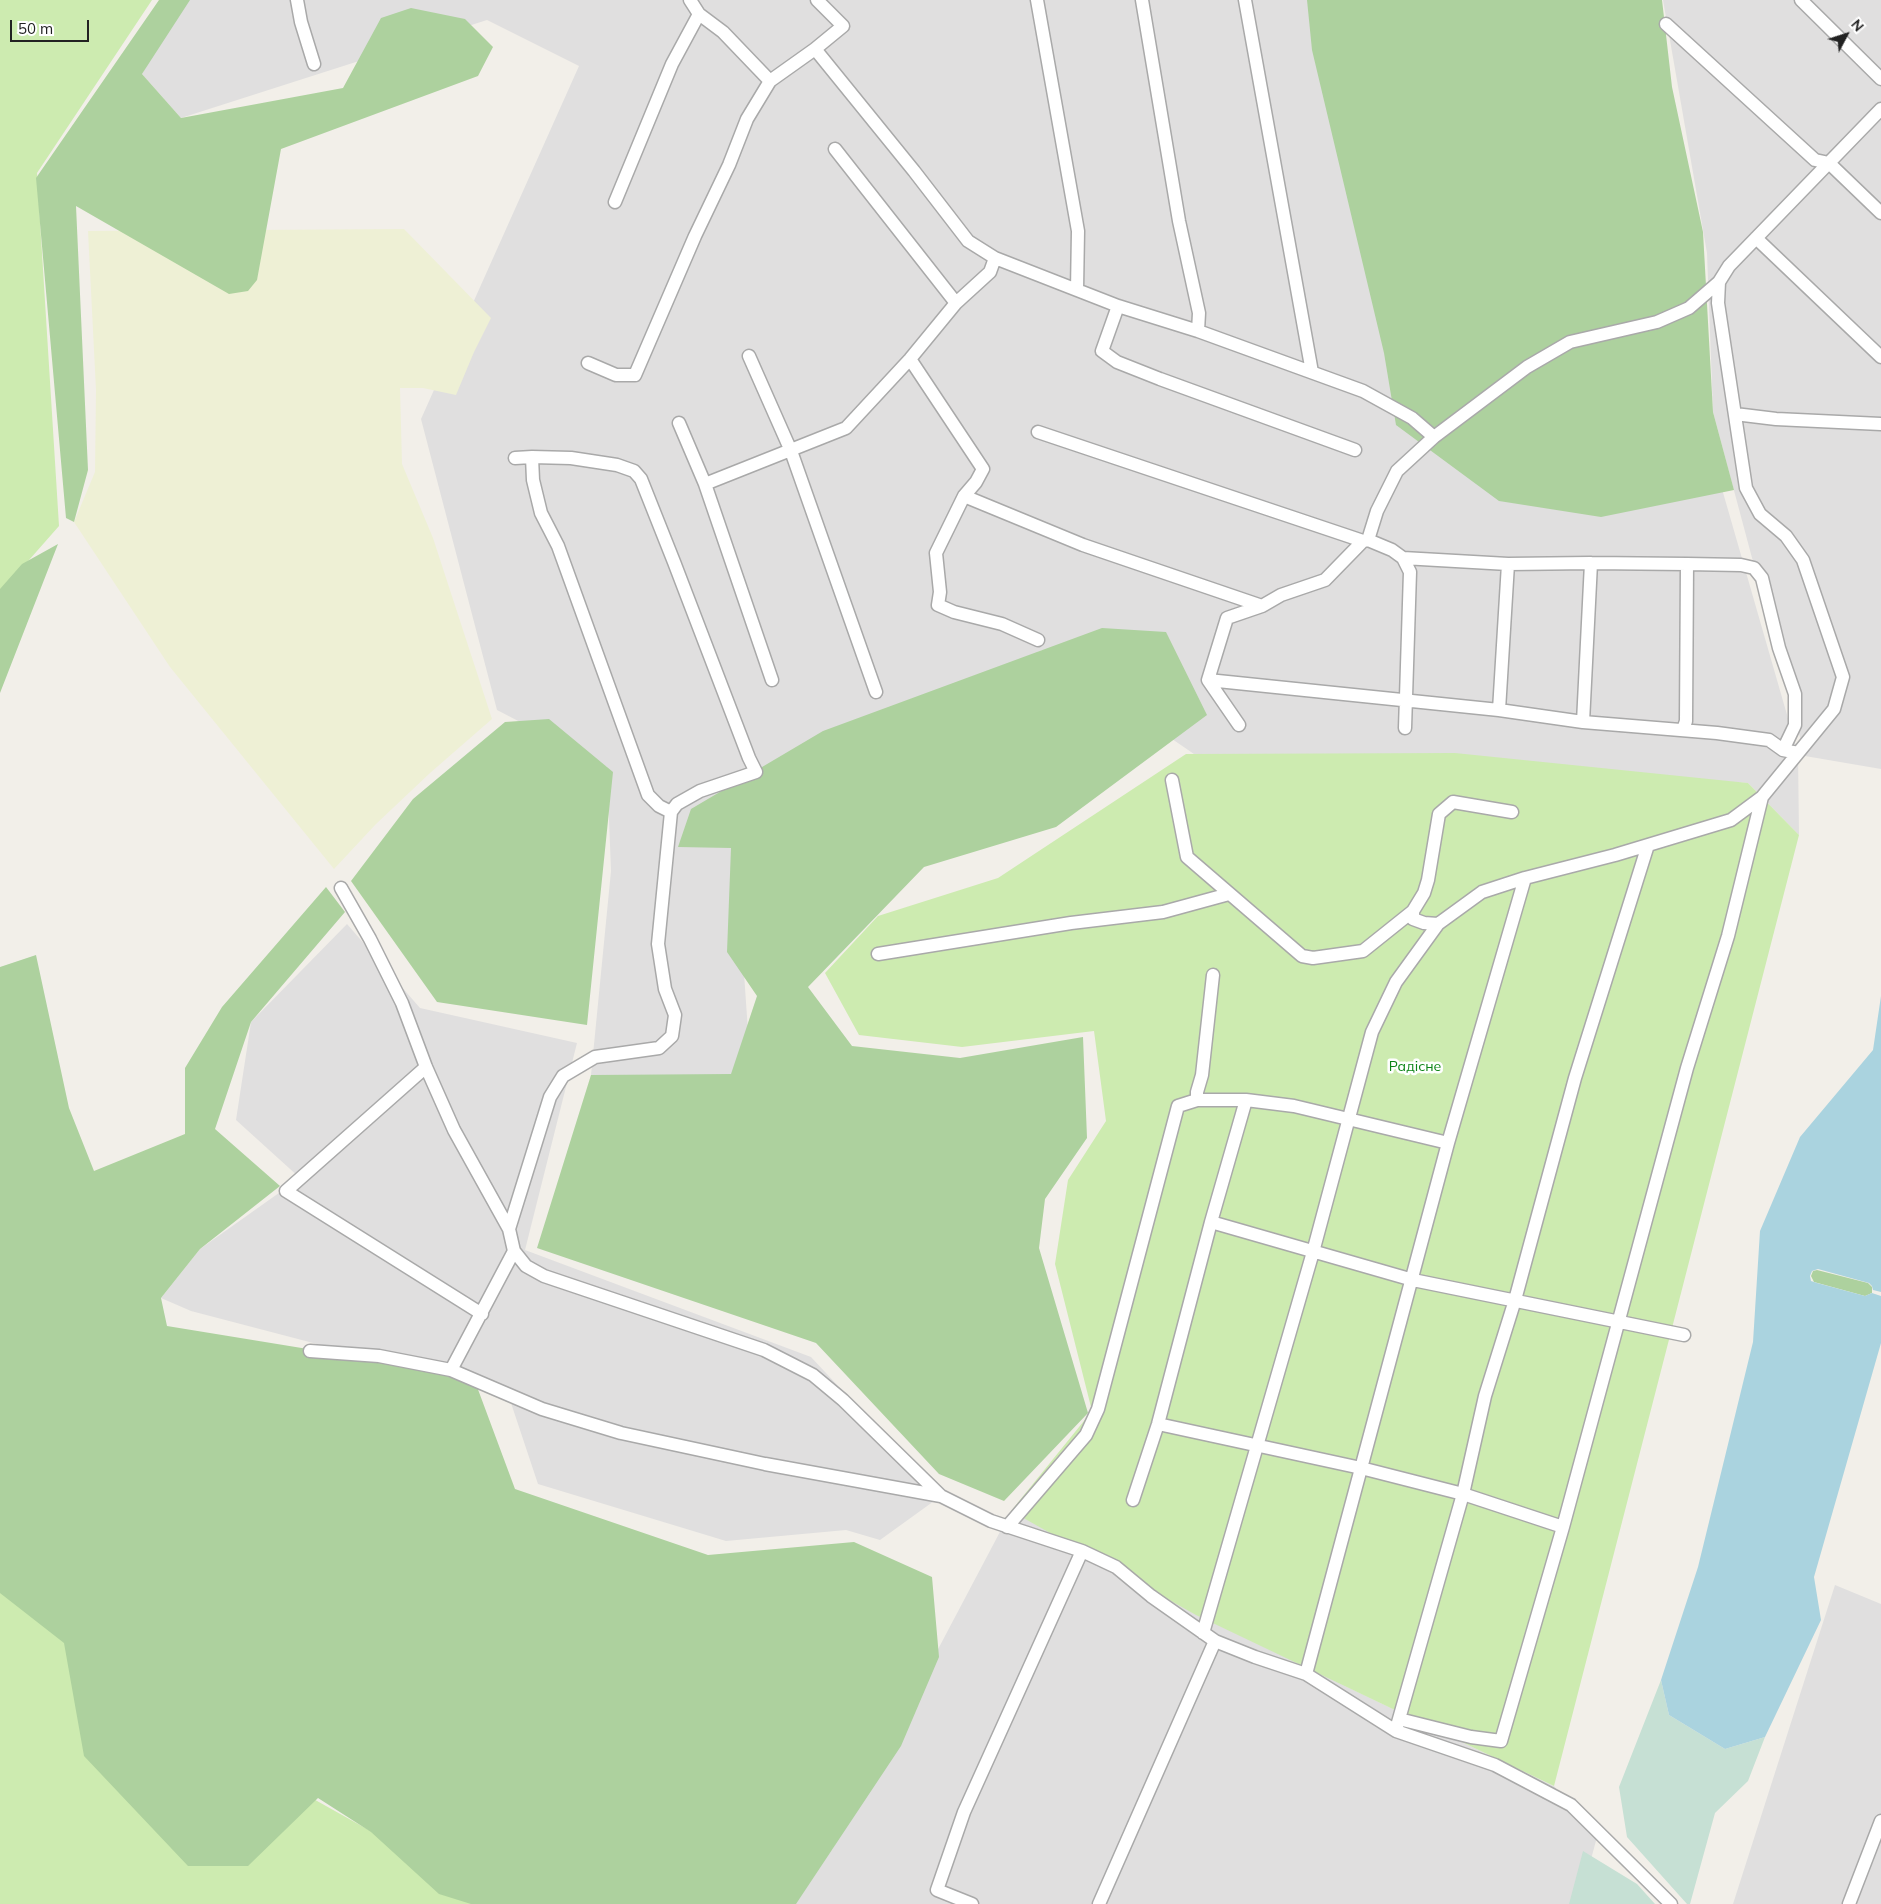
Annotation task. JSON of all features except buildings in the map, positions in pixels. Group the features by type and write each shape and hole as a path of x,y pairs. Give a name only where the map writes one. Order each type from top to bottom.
{"street":[{"path":"297,0 314,64"},
{"path":"690,0 699,14 723,32 770,81"},
{"path":"588,363 616,376 635,375 695,236 729,165 747,119 770,81 815,49 843,26 817,0"},
{"path":"1036,0 1078,231 1077,290"},
{"path":"1142,0 1179,221 1198,313 1198,331"},
{"path":"1245,0 1312,372"},
{"path":"1801,0 1881,79"},
{"path":"615,202 672,64 699,14"},
{"path":"1666,24 1815,160 1829,163 1881,213"},
{"path":"815,49 968,241 995,258 1118,306 1198,331 1312,372 1371,396 1412,418 1434,437"},
{"path":"1208,680 1227,618 1325,580 1366,540 1397,471 1434,437 1527,367 1570,342 1657,322 1689,308 1720,282 1729,266 1881,109"},
{"path":"835,148 956,303"},
{"path":"1756,238 1881,357"},
{"path":"705,484 846,428 910,359 956,303 990,272 995,258"},
{"path":"1203,1633 1314,1252 1372,1032 1396,982 1438,924 1482,892 1525,878 1648,845 1731,820 1762,797 1834,709 1843,677 1803,560 1786,536 1760,514 1746,488 1718,303 1720,282"},
{"path":"1118,306 1102,351 1117,362 1355,450"},
{"path":"749,356 791,451 876,692"},
{"path":"910,359 983,469 976,482 964,496 936,553 940,592 938,605 954,612 1002,624 1038,640"},
{"path":"1735,414 1776,419 1881,424"},
{"path":"679,423 705,484 772,680"},
{"path":"1038,432 1366,540 1392,550 1402,558 1410,572 1405,728"},
{"path":"532,456 533,480 541,513 558,546 648,795 659,806 671,812"},
{"path":"509,1229 550,1097 563,1076 595,1057 658,1048 672,1036 675,1016 665,989 658,944 671,812 678,804 700,792 756,772 648,496 634,471 617,465 571,458 532,456 515,458"},
{"path":"964,496 1083,545 1262,606"},
{"path":"1402,558 1508,564 1687,564 1741,565 1754,568 1762,578 1780,648 1796,694 1795,725 1783,750"},
{"path":"1583,722 1591,563"},
{"path":"1499,710 1508,564"},
{"path":"1683,730 1686,720 1687,564"},
{"path":"1208,680 1406,702 1499,710 1583,722 1717,733 1769,740 1783,750 1798,754"},
{"path":"1208,680 1239,724"},
{"path":"1172,780 1187,857 1302,956 1313,958 1363,951 1413,911 1424,892 1428,880 1439,814 1453,802 1512,812"},
{"path":"1397,1725 1501,1741 1563,1527 1687,1068 1728,936 1762,797"},
{"path":"1397,1725 1463,1494 1485,1396 1515,1300 1575,1078 1648,845"},
{"path":"1306,1674 1413,1280 1448,1143 1525,878"},
{"path":"341,888 370,939 402,1003 426,1067 454,1130 509,1229 514,1251 526,1266 544,1276 764,1350 813,1375 843,1400 941,1496"},
{"path":"878,954 1071,923 1163,912 1230,894"},
{"path":"1413,911 1413,919 1424,924 1438,924"},
{"path":"1198,1100 1197,1092 1202,1075 1213,976"},
{"path":"426,1067 286,1191 482,1314"},
{"path":"1007,1527 1086,1435 1098,1410 1178,1106 1198,1100 1246,1100 1294,1106 1448,1143"},
{"path":"1133,1500 1158,1424 1211,1222 1246,1100"},
{"path":"1211,1222 1413,1280 1684,1335"},
{"path":"451,1370 514,1251"},
{"path":"310,1351 379,1356 451,1370 542,1408 621,1433 765,1464 941,1496 1007,1527 1082,1551 1116,1567 1151,1596 1215,1641 1306,1674 1397,1725 1495,1765 1571,1805 1671,1904"},
{"path":"1158,1424 1257,1447 1361,1468 1463,1494 1563,1527"},
{"path":"972,1904 937,1890 964,1812 1082,1551"},
{"path":"1099,1904 1215,1641"},
{"path":"1849,1904 1881,1821"}],"shaded area":[{"path":"182,0 1325,0 1722,489 1798,753 1799,835 1748,783 1194,754 1042,650 733,813 751,1075 591,1075 611,871 607,767 497,710 421,419 579,66 487,20 181,118 142,74"},
{"path":"1663,0 1881,0 1881,769 1805,756 1713,412 1707,253"},
{"path":"347,924 420,1008 577,1043 525,1250 811,1357 941,1496 880,1540 846,1530 726,1541 538,1484 508,1394 191,1311 161,1298 200,1249 300,1178 236,1120 251,1022"},
{"path":"1011,1511 1343,1685 1554,1786 1597,1837 1579,1904 756,1904 832,1850"},
{"path":"1835,1585 1881,1604 1881,1904 1733,1904"}],"green space":[{"path":"0,0 152,0 37,173 59,526 0,593"},
{"path":"159,0 190,0 142,74 181,118 343,88 381,18 411,8 465,19 493,47 478,76 281,149 257,280 248,291 229,294 76,206 88,470 74,522 66,518 36,178"},
{"path":"1307,0 1662,0 1672,87 1703,232 1713,412 1734,490 1601,517 1499,501 1396,425 1384,353 1312,50"},
{"path":"404,229 491,318 456,395 423,388 400,388 402,464 433,538 492,719 430,773 376,824 334,869 170,667 74,522 95,472 96,390 88,231"},
{"path":"58,544 0,693 0,589 22,564"},
{"path":"1102,628 1166,632 1207,715 1056,827 924,867 808,987 852,1046 960,1058 1083,1037 1087,1138 1045,1199 1039,1248 1088,1413 1004,1501 939,1474 816,1343 537,1248 591,1075 731,1074 757,996 727,952 731,848 678,847 691,809 823,731"},
{"path":"549,719 613,772 587,1025 437,1002 351,881 413,799 505,722"},
{"name":"Радісне","path":"1455,753 1748,783 1799,835 1554,1786 1196,1615 1011,1511 1092,1411 1055,1264 1068,1180 1106,1121 1094,1031 962,1047 859,1035 825,973 878,916 998,878 1186,754"},
{"path":"326,887 345,912 251,1022 215,1129 280,1186 200,1249 161,1298 167,1326 473,1376 515,1489 708,1555 854,1542 932,1577 939,1657 901,1746 796,1904 471,1904 439,1894 371,1832 318,1798 248,1866 188,1866 84,1756 64,1643 0,1593 0,967 36,955 69,1108 94,1171 185,1134 185,1068 222,1007"},
{"path":"1817,1270 1868,1283 1872,1287 1872,1293 1865,1296 1814,1282 1811,1276 1813,1271"},
{"path":"0,1567 176,1722 501,1904 0,1904"},
{"path":"1661,1680 1669,1715 1725,1749 1765,1737 1748,1781 1715,1813 1690,1904 1687,1904 1627,1837 1619,1787"},
{"path":"1583,1851 1637,1884 1655,1904 1569,1904"}],"water":[{"path":"1881,996 1881,1292 1873,1290 1869,1283 1818,1269 1812,1271 1810,1276 1811,1281 1817,1283 1865,1296 1872,1293 1881,1296 1881,1343 1814,1577 1821,1620 1765,1737 1725,1749 1669,1715 1661,1680 1698,1567 1753,1342 1760,1231 1800,1137 1873,1050"}]}
